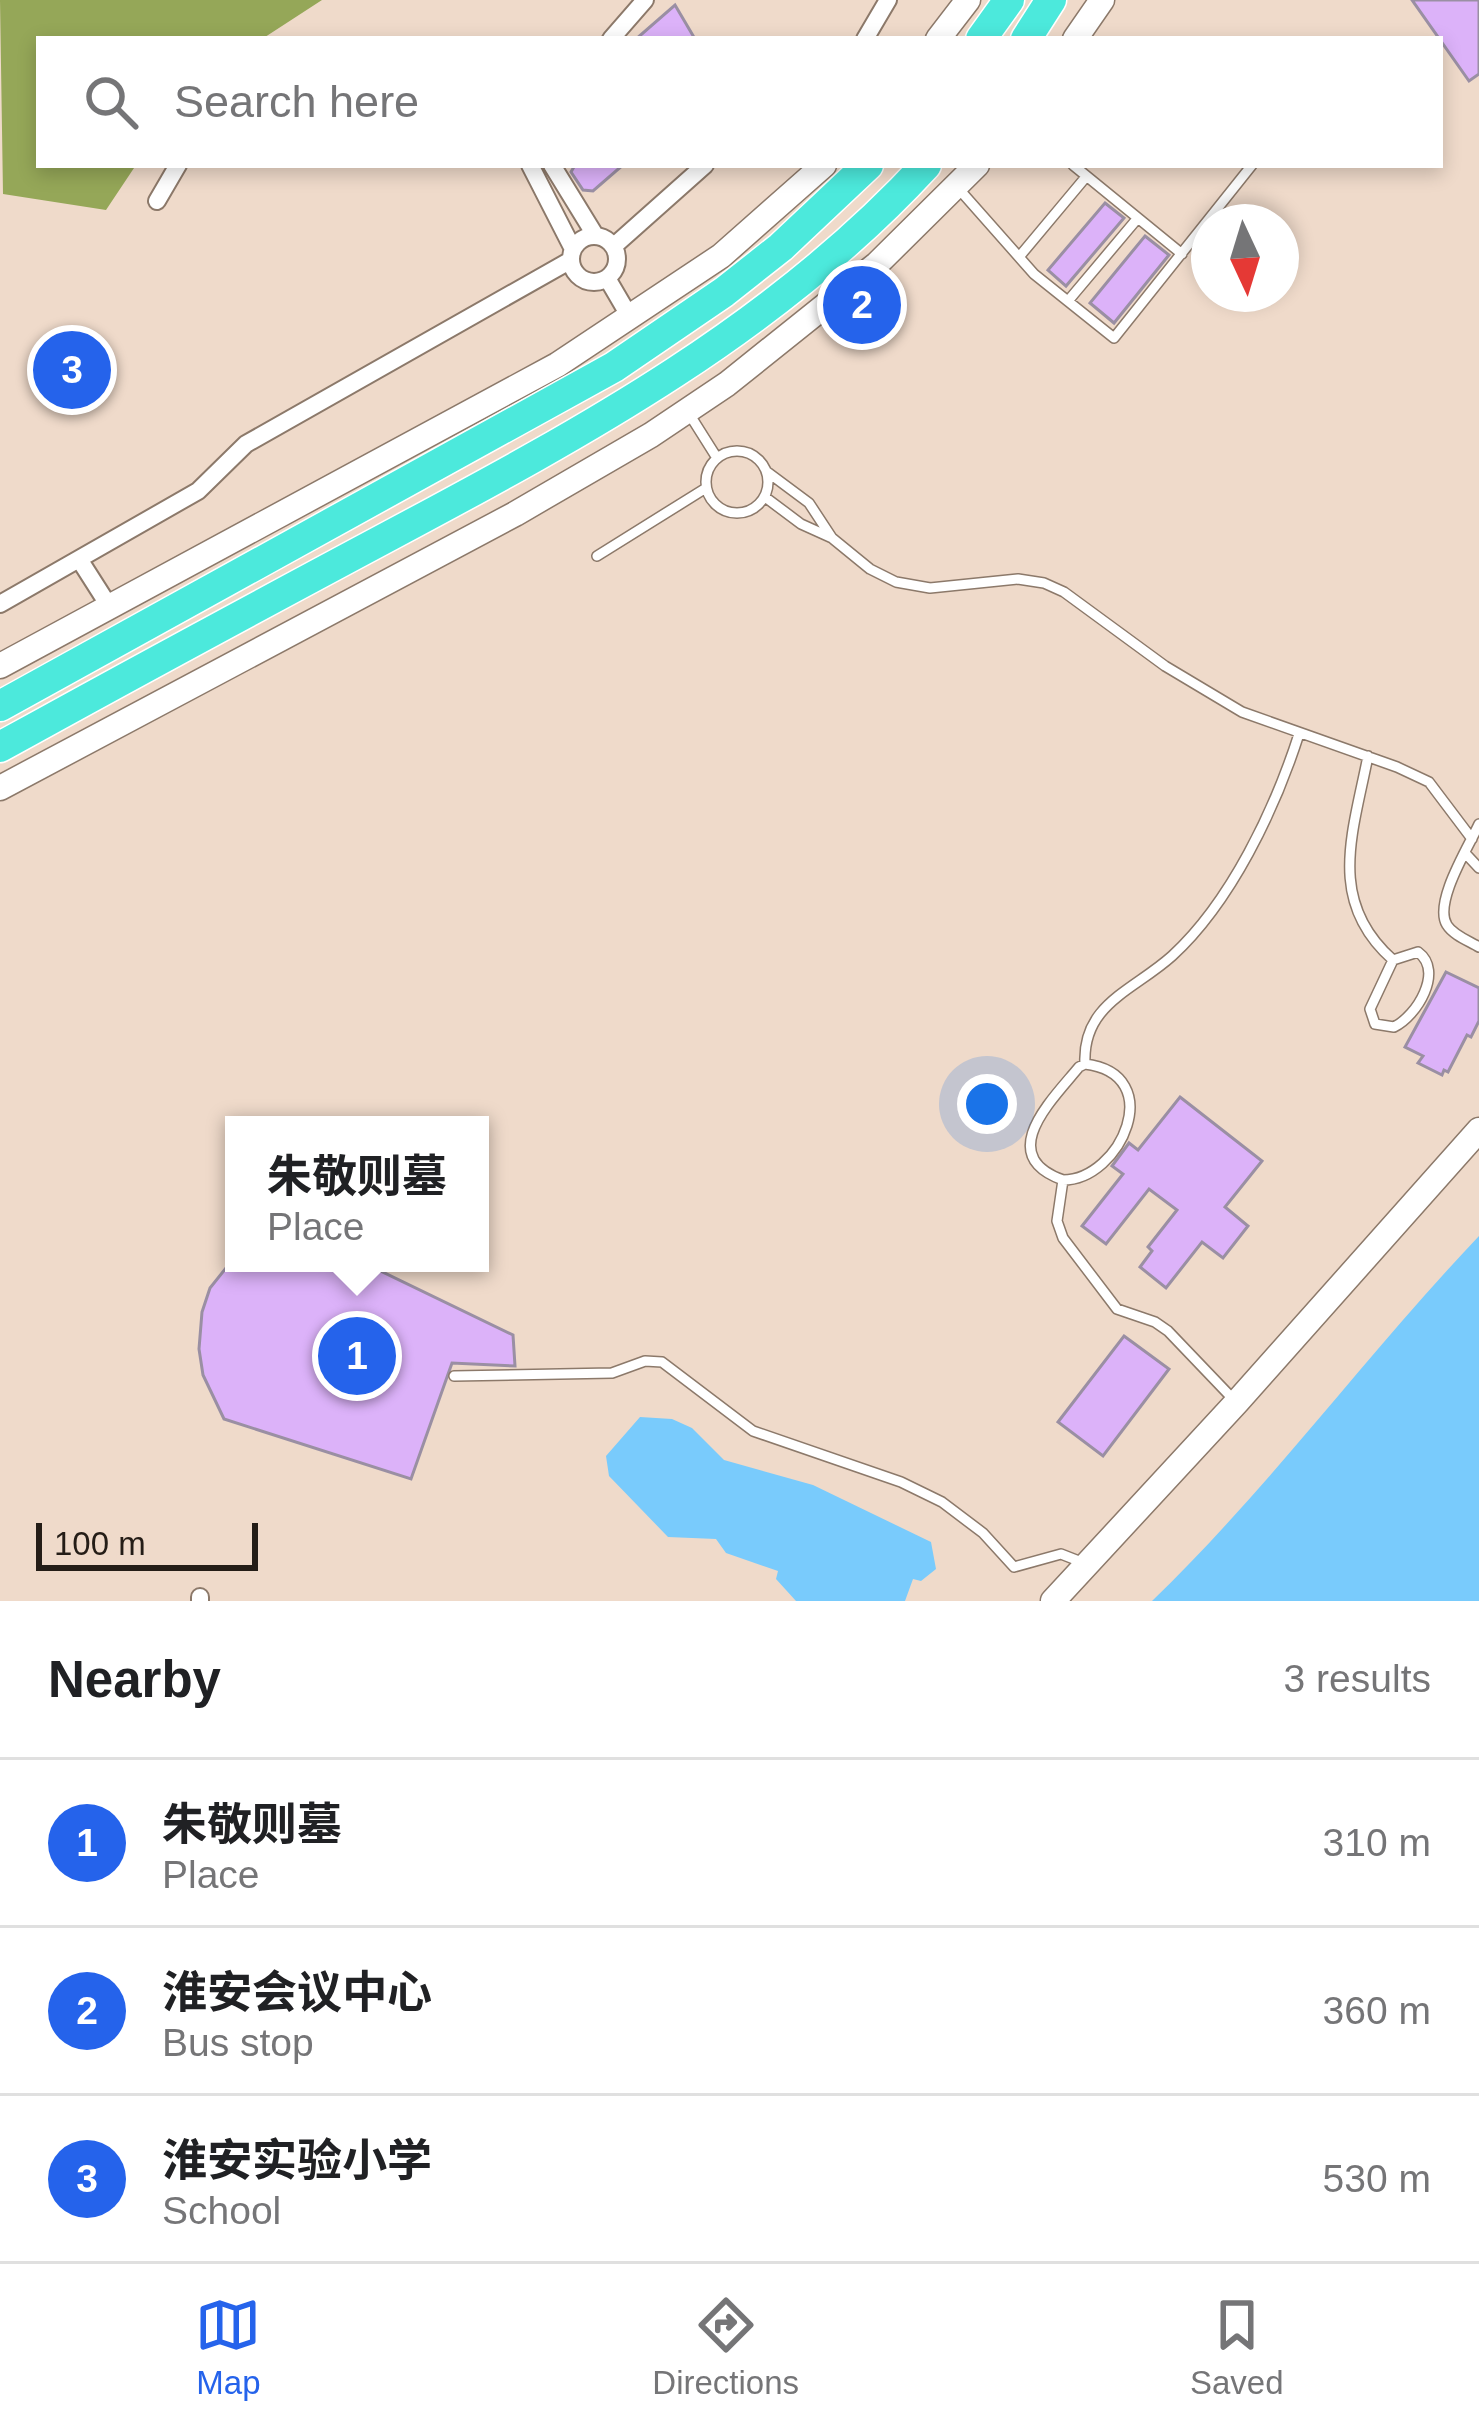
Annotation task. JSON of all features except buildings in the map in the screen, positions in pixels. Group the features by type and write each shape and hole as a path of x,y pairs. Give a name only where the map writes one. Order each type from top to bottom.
{"highway":[{"path":"983,36 1009,0"},
{"path":"1028,36 1051,0"},
{"path":"0,706 614,367 738,281 865,168"},
{"path":"0,747 535,457 690,365 796,286 923,168"}],"main road":[{"path":"940,36 968,0"},
{"path":"1078,36 1102,0"},
{"path":"0,666 635,326 821,168"},
{"path":"0,788 514,514 688,411 878,264 973,168"},
{"path":"671,386 688,411"},
{"path":"1053,1601 1479,1130"}],"street":[{"path":"614,36 645,0"},
{"path":"867,36 888,0"},
{"path":"157,201 176,168"},
{"path":"531,168 584,279 607,278 616,267 614,246"},
{"path":"554,168 596,236 614,246"},
{"path":"614,246 702,168"},
{"path":"0,604 198,490 246,444 572,254 581,239 596,236"},
{"path":"607,278 635,326"},
{"path":"79,559 109,606"}],"lane":[{"path":"1076,168 1182,254"},
{"path":"956,187 1019,257 1114,338 1250,168"},
{"path":"1019,257 1085,178"},
{"path":"1068,301 1137,219"},
{"path":"688,411 717,458"},
{"path":"766,471 765,497 751,510 732,513 716,505 706,488 707,472 717,458 745,452 809,503 832,538"},
{"path":"597,556 706,488"},
{"path":"765,497 801,524 832,538 884,578 913,587 1018,579 1044,583 1242,712 1368,756 1435,788 1472,838"},
{"path":"1085,1064 1086,1038 1096,1016 1180,948 1220,896 1267,818 1299,734"},
{"path":"1368,756 1352,850 1352,897 1361,925 1393,960"},
{"path":"1479,824 1447,891 1443,912 1448,926 1479,947"},
{"path":"1465,853 1479,868"},
{"path":"1418,952 1427,959 1430,971 1411,1016 1400,1025 1385,1027 1375,1024 1370,1009 1393,960 1418,952"},
{"path":"1079,1067 1104,1068 1121,1079 1130,1098 1127,1130 1096,1169 1082,1179 1063,1180 1031,1156 1036,1122 1079,1067"},
{"path":"1063,1180 1059,1231 1110,1303 1168,1331 1237,1402"},
{"path":"454,1376 612,1373 645,1361 662,1362 753,1431 901,1482 942,1502 983,1533 1014,1567 1061,1554 1089,1565"}],"green space":[{"path":"0,0 322,0 267,36 36,36 36,168 134,168 106,210 3,194"}],"water":[{"path":"1479,1236 1479,1601 1152,1601 1237,1513"},
{"path":"640,1417 672,1419 692,1428 724,1460 813,1485 931,1542 936,1569 921,1581 913,1579 905,1601 796,1601 776,1579 778,1571 726,1553 716,1539 668,1537 609,1476 606,1456"}],"place":[{"name":"淮安会议中心","path":"862,305"},
{"name":"淮安实验小学","path":"72,370"},
{"name":"朱敬则墓","path":"357,1356"}]}
